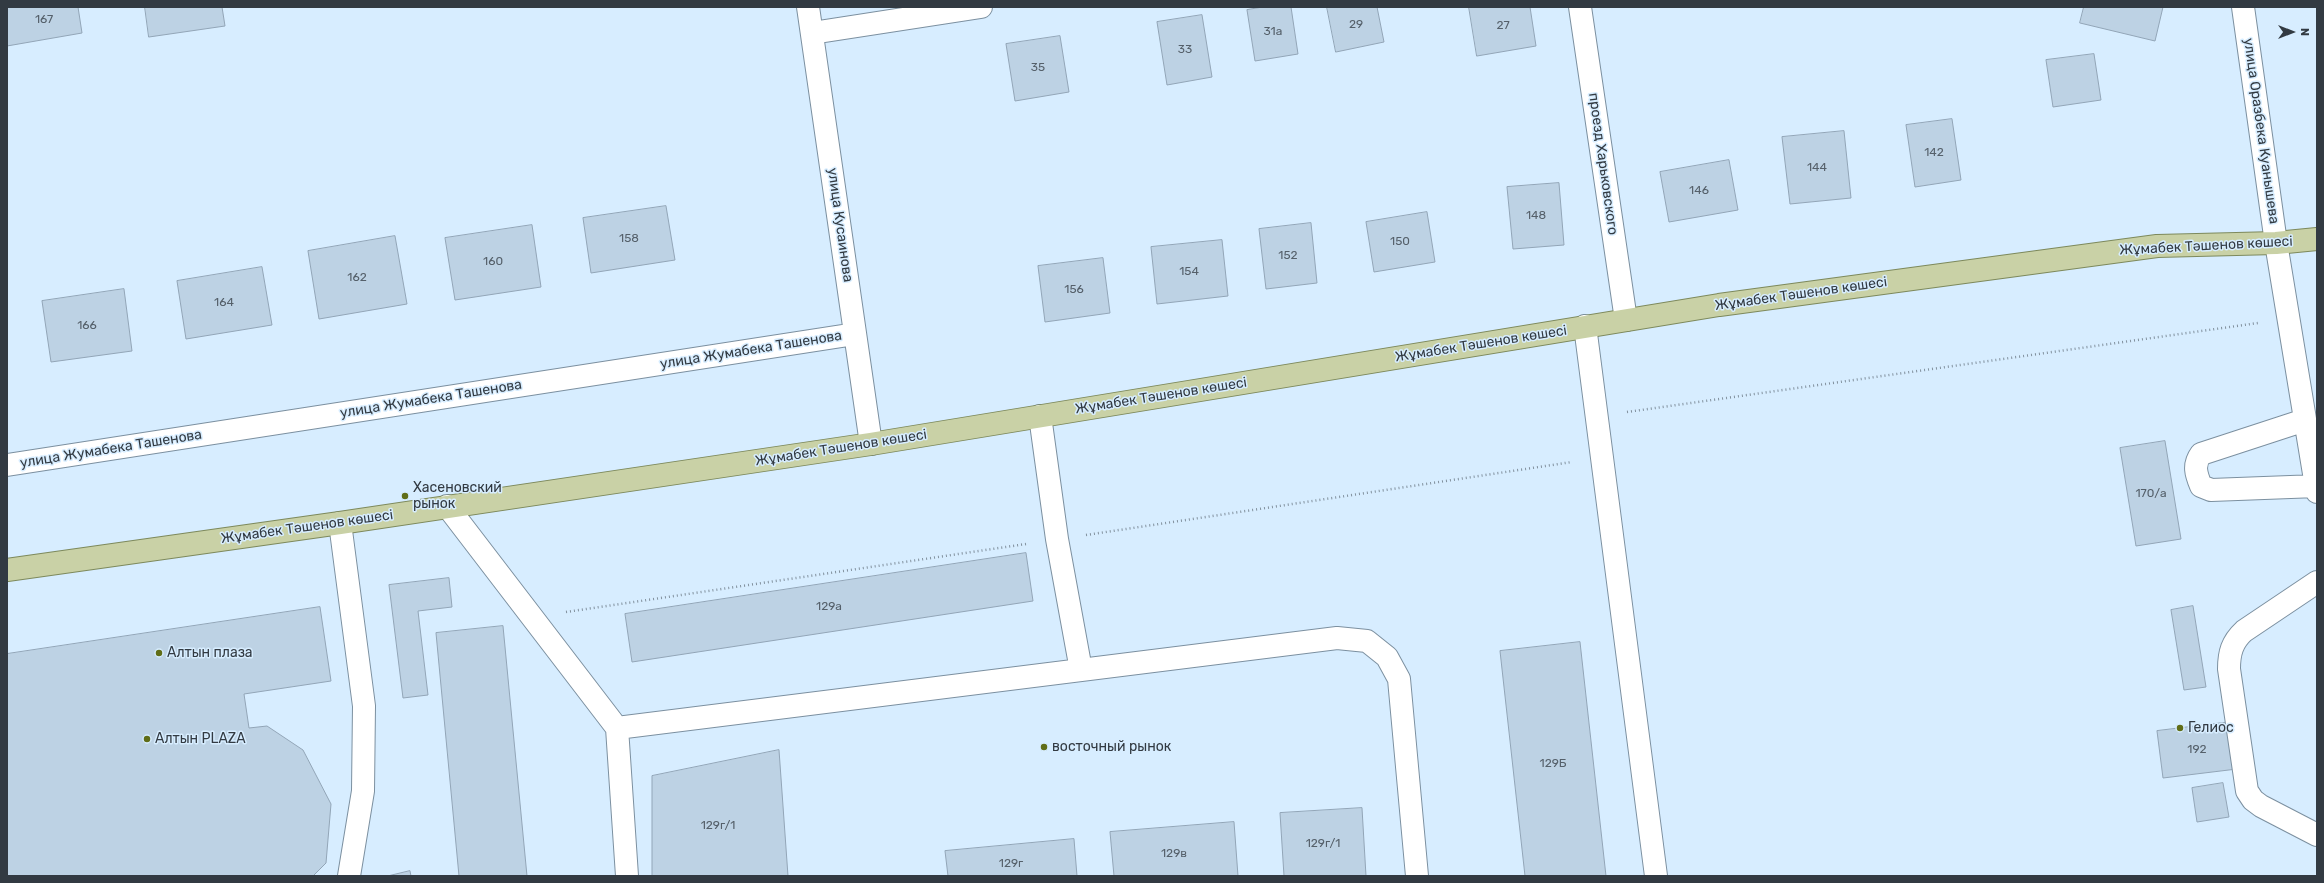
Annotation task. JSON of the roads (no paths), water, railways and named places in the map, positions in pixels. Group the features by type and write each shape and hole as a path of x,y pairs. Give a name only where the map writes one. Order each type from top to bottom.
{"main road":[{"name":"Жұмабек Тәшенов көшесі","path":"7,570 340,523 871,444 1585,326 2073,255 2157,246 2276,243 2317,239"}],"street":[{"name":"улица Кусаинова","path":"808,7 871,444"},
{"path":"812,33 897,13 981,7"},
{"name":"проезд Харьковского","path":"1580,7 1626,320"},
{"name":"улица Оразбека Куанышева","path":"2243,7 2276,243 2317,488"},
{"path":"1585,326 1656,876"},
{"name":"улица Жумабека Ташенова","path":"7,464 856,334"},
{"path":"1040,416 1057,539 1081,670"},
{"path":"2305,420 2208,450 2201,454 2197,459 2196,473 2201,486 2210,490 2317,488"},
{"path":"447,506 617,728 627,876"},
{"path":"340,523 364,706 363,791 349,876"},
{"path":"2317,582 2244,631 2236,638 2229,657 2229,669 2247,791 2253,800 2261,806 2317,835"},
{"path":"617,728 1337,638 1367,641 1387,657 1399,679 1417,876"}],"place":[{"name":"Хасеновский рынок","path":"405,496"},
{"name":"Алтын плаза","path":"159,653"},
{"name":"Гелиос","path":"2180,728"},
{"name":"Алтын PLAZA","path":"147,739"},
{"name":"восточный рынок","path":"1044,747"}]}
